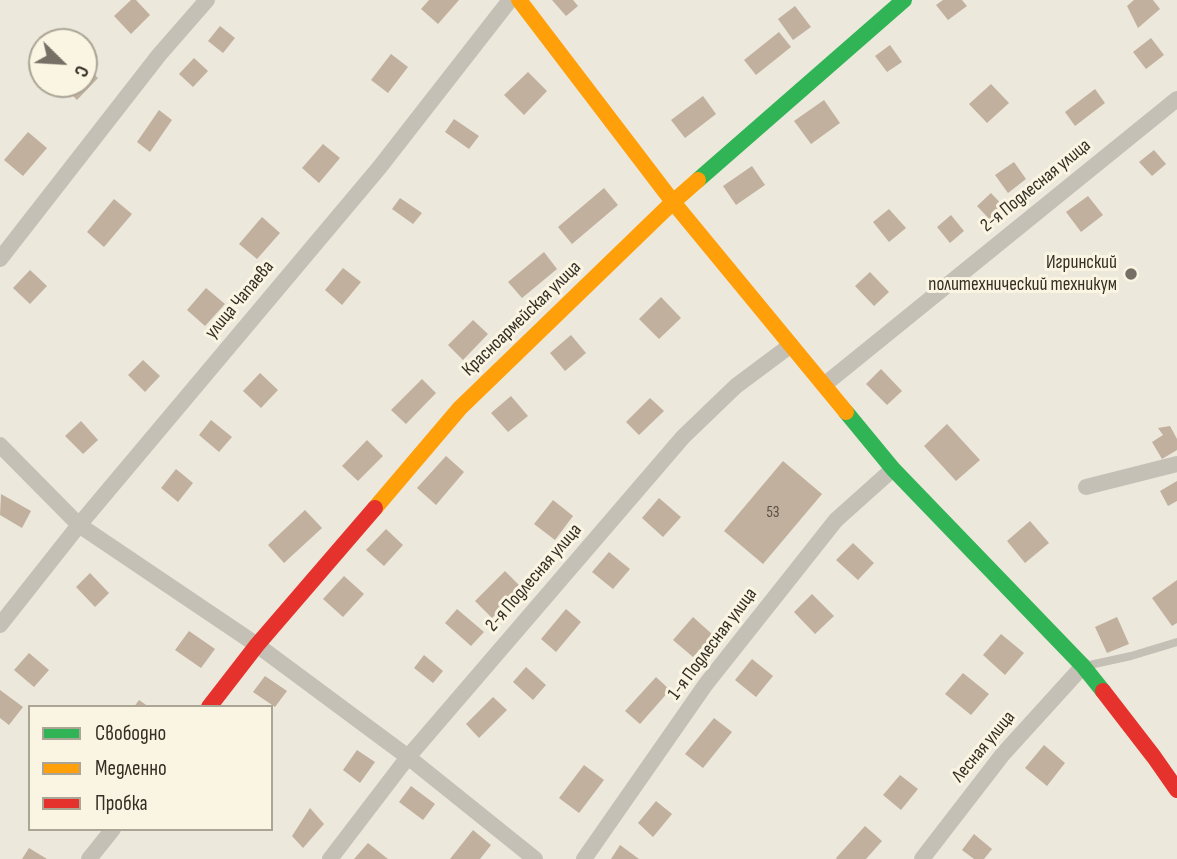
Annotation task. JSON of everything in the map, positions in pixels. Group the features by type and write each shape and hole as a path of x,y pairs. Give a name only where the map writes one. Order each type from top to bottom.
{"street":[{"path":"0,258 159,55 207,0"},
{"name":"улица Чапаева","path":"0,625 79,525 379,168 510,0"},
{"path":"519,0 673,202 893,469 1083,666 1177,790"},
{"name":"Красноармейская улица","path":"211,705 257,645 460,408 673,202 904,0"},
{"name":"2-я Подлесная улица","path":"824,385 1177,99"},
{"name":"2-я Подлесная улица","path":"330,859 408,757 683,437 736,386 791,345"},
{"path":"0,446 79,525 257,645 408,757 535,859"},
{"path":"1086,486 1177,464"},
{"name":"1-я Подлесная улица","path":"584,859 714,673 836,520 893,469"},
{"name":"Лесная улица","path":"922,859 1003,754 1083,666"},
{"path":"89,859 111,831"}],"lane":[{"path":"1083,666 1177,642"}],"building":[{"path":"131,0 136,0 150,15 131,34 114,16"},
{"path":"429,0 459,0 438,24 421,9"},
{"path":"552,0 573,0 578,6 566,16"},
{"path":"943,0 962,0 967,6 948,20 936,5"},
{"path":"1134,0 1153,0 1160,9 1138,28 1127,6"},
{"path":"795,6 811,27 793,40 778,19"},
{"path":"220,26 235,38 223,53 208,41"},
{"path":"779,32 791,47 756,75 744,60"},
{"path":"1151,38 1164,55 1146,69 1133,52"},
{"path":"890,45 902,62 887,72 875,56"},
{"path":"391,54 408,67 388,93 371,80"},
{"path":"194,58 208,71 193,87 179,74"},
{"path":"528,72 547,91 524,115 504,95"},
{"path":"991,84 1009,103 987,123 969,104"},
{"path":"1095,89 1105,103 1075,126 1065,112"},
{"path":"703,96 716,114 685,138 671,120"},
{"path":"824,100 840,123 811,144 794,121"},
{"path":"159,110 172,120 150,152 137,142"},
{"path":"454,119 479,136 469,149 445,132"},
{"path":"28,132 47,148 23,176 4,160"},
{"path":"323,144 340,158 319,183 302,168"},
{"path":"1154,150 1166,164 1152,176 1139,162"},
{"path":"1014,162 1026,179 1008,193 995,175"},
{"path":"752,166 765,185 736,205 723,186"},
{"path":"604,188 618,205 572,244 558,227"},
{"path":"991,193 1007,210 993,223 977,206"},
{"path":"1088,196 1103,215 1081,232 1066,212"},
{"path":"400,198 422,213 413,224 392,209"},
{"path":"114,199 132,214 104,247 87,232"},
{"path":"889,209 906,228 889,242 873,222"},
{"path":"951,215 964,231 950,243 937,227"},
{"path":"262,217 280,233 257,259 239,244"},
{"path":"544,252 557,269 522,298 508,282"},
{"path":"343,268 361,282 342,305 325,290"},
{"path":"30,270 47,286 30,304 13,288"},
{"path":"870,272 889,292 874,306 855,286"},
{"path":"206,288 225,304 205,326 187,310"},
{"path":"661,297 681,318 659,339 639,319"},
{"path":"473,320 488,334 463,360 448,345"},
{"path":"571,335 586,353 565,371 550,353"},
{"path":"143,360 160,376 145,392 128,375"},
{"path":"881,369 902,391 887,405 866,384"},
{"path":"260,373 278,390 261,408 243,391"},
{"path":"422,379 436,393 406,424 391,410"},
{"path":"511,396 528,416 508,432 491,413"},
{"path":"650,398 664,411 639,435 626,422"},
{"path":"211,420 232,437 219,452 199,435"},
{"path":"81,421 98,440 83,454 65,436"},
{"path":"947,424 980,460 956,481 924,446"},
{"path":"1170,426 1177,439 1177,450 1162,459 1152,442 1163,435 1158,428"},
{"path":"367,440 383,456 358,481 342,466"},
{"path":"446,456 464,472 436,505 417,488"},
{"path":"783,461 822,494 763,564 724,531"},
{"path":"176,469 193,483 178,502 161,488"},
{"path":"1177,481 1177,501 1168,506 1160,491"},
{"path":"1,494 31,511 22,528 0,515"},
{"path":"659,498 681,517 663,537 642,518"},
{"path":"553,500 573,516 555,540 534,524"},
{"path":"305,510 322,528 284,563 268,545"},
{"path":"1030,521 1049,543 1025,563 1007,541"},
{"path":"386,529 403,545 384,566 366,550"},
{"path":"853,543 874,563 858,580 836,560"},
{"path":"609,552 630,569 613,589 592,572"},
{"path":"505,571 522,588 492,618 475,601"},
{"path":"90,573 109,593 95,607 76,587"},
{"path":"344,576 364,594 343,617 323,599"},
{"path":"1177,580 1177,623 1172,626 1152,598"},
{"path":"812,594 834,616 815,634 794,612"},
{"path":"457,609 484,632 471,646 445,623"},
{"path":"566,609 581,622 556,652 541,639"},
{"path":"693,617 713,635 693,657 673,640"},
{"path":"1117,617 1129,644 1107,653 1095,627"},
{"path":"189,631 215,649 201,668 175,650"},
{"path":"1001,634 1024,653 1005,675 983,655"},
{"path":"29,653 49,670 34,687 14,670"},
{"path":"424,655 443,671 433,683 414,668"},
{"path":"752,659 773,676 756,697 735,680"},
{"path":"526,667 546,685 533,700 513,682"},
{"path":"963,673 989,694 971,715 945,694"},
{"path":"265,676 287,691 275,707 253,692"},
{"path":"656,677 670,690 640,724 625,711"},
{"path":"0,690 23,707 9,725 0,718"},
{"path":"493,697 507,710 479,738 466,724"},
{"path":"714,718 732,732 703,768 685,754"},
{"path":"1044,745 1065,763 1047,786 1025,768"},
{"path":"357,750 375,762 360,783 343,770"},
{"path":"584,765 604,780 579,813 559,798"},
{"path":"900,775 918,789 901,810 883,795"},
{"path":"411,786 435,804 423,820 399,802"},
{"path":"656,801 672,814 653,837 638,823"},
{"path":"310,808 324,824 303,848 292,836"},
{"path":"865,826 882,841 866,859 837,859 836,858"},
{"path":"473,830 491,845 480,859 450,859"},
{"path":"974,834 992,849 984,859 974,859 962,850"},
{"path":"368,843 388,859 354,859"},
{"path":"620,845 639,859 611,859"},
{"path":"29,848 47,859 22,859"}],"traffic: fast":[{"path":"698,180 904,0"},
{"path":"846,412 893,469 1083,666 1103,691"}],"traffic: slow":[{"path":"519,0 673,202 846,412"},
{"path":"375,508 460,408 698,180"}],"traffic: jam":[{"path":"211,705 257,645 375,508"},
{"path":"1103,691 1177,790"}],"place":[{"name":"Игринский политехнический техникум","path":"1131,274"}]}
